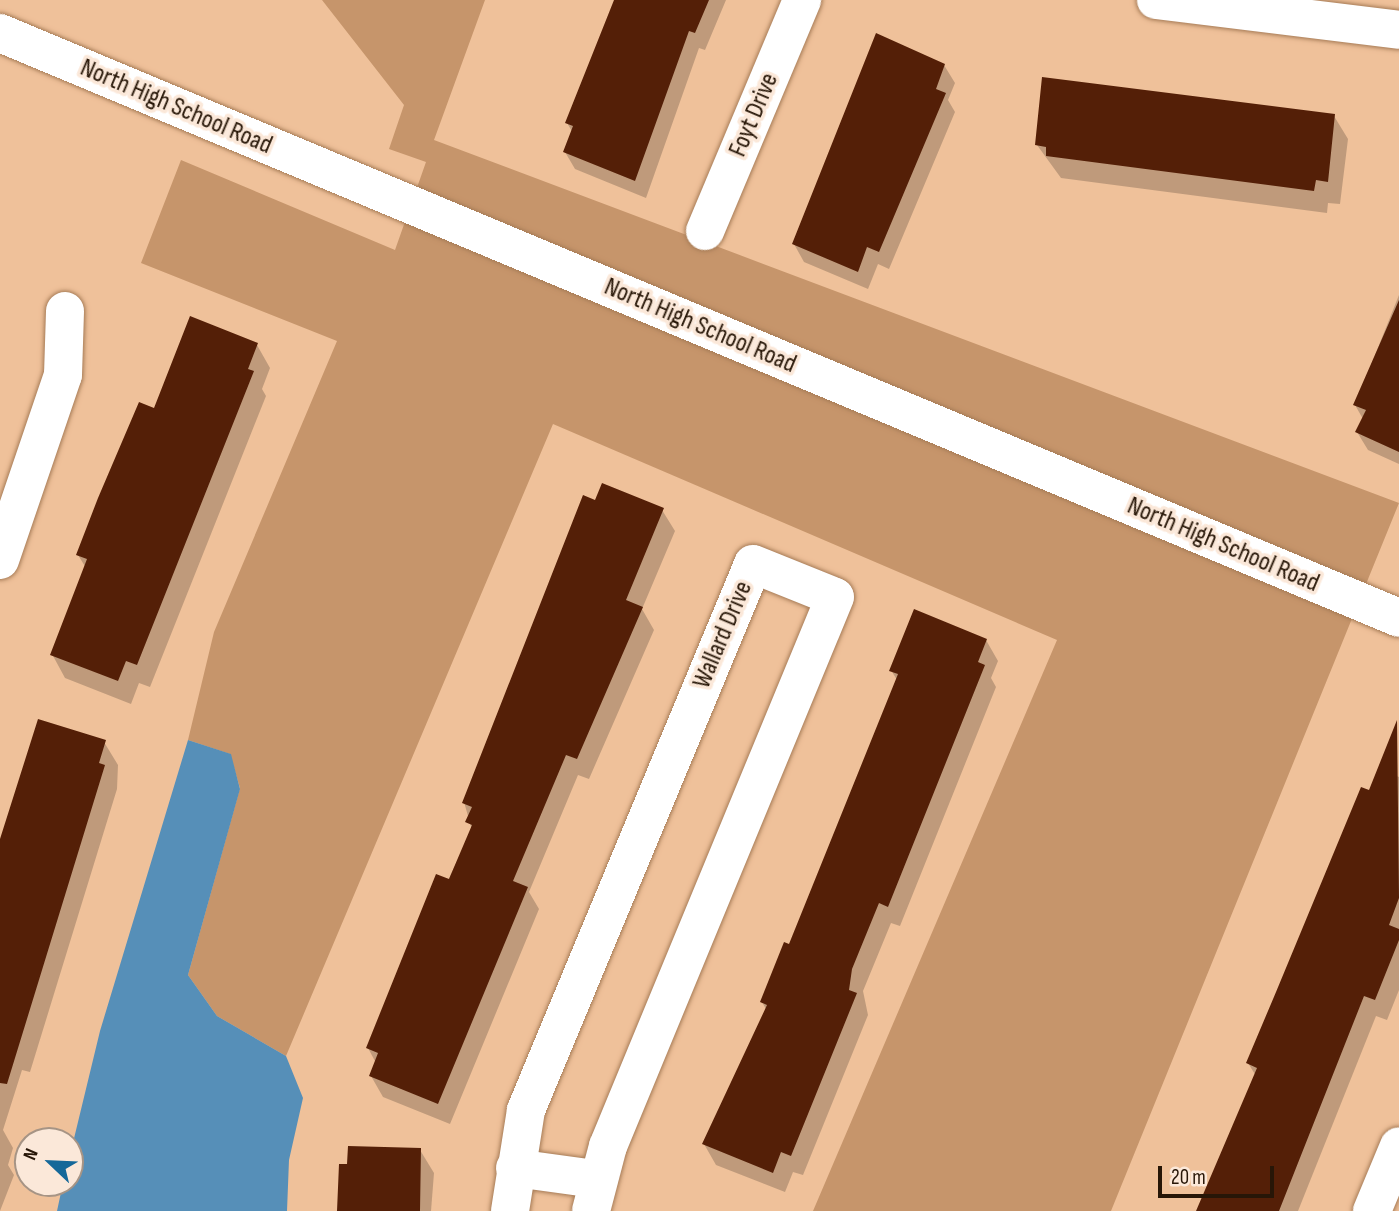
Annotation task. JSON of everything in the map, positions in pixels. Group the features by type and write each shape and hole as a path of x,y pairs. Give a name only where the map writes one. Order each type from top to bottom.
{"street":[{"name":"Foyt Drive","path":"705,231 803,0"},
{"path":"1156,0 1399,30"},
{"name":"North High School Road","path":"0,33 1399,618"},
{"path":"0,560 63,375 65,311"},
{"name":"Wallard Drive","path":"510,1211 526,1110 753,564 835,597 593,1195"},
{"path":"1372,1211 1399,1146"},
{"path":"515,1168 593,1195"}],"shaded area":[{"path":"322,0 485,0 434,140 1399,503 1111,1211 813,1211 1057,640 553,424 286,1056 217,1016 188,975 240,788 230,754 188,740 214,632 337,341 141,263 181,160 395,250 426,162 389,149 404,105"}],"water":[{"path":"188,740 231,754 240,789 188,975 217,1016 286,1056 303,1098 289,1160 287,1211 57,1211 60,1197 84,1197 84,1127 77,1127 100,1031"}],"building":[{"path":"614,0 709,0 695,33 689,31 635,181 563,152 573,126 565,123"},
{"path":"876,33 945,64 936,89 946,93 879,252 867,247 858,272 792,244"},
{"path":"1042,77 1335,114 1328,182 1316,180 1314,191 1046,156 1046,147 1035,145"},
{"path":"1399,300 1399,452 1355,432 1366,410 1353,405"},
{"path":"190,316 258,343 248,369 254,371 137,665 126,661 118,681 50,655 87,559 76,555 98,498 139,402 154,408"},
{"path":"602,483 664,508 626,600 643,607 577,759 566,755 513,881 528,887 438,1104 369,1076 378,1053 366,1048 436,874 449,879 472,825 465,822 472,807 462,803 583,495 595,500"},
{"path":"914,609 987,639 978,662 985,665 888,907 879,903 852,969 849,990 857,993 791,1156 781,1152 773,1173 702,1144 767,1005 760,1002 784,942 789,944 898,674 889,671"},
{"path":"38,719 106,740 99,763 105,765 7,1084 0,1083 0,839"},
{"path":"1397,720 1399,898 1389,925 1399,929 1399,940 1375,1000 1364,996 1279,1211 1196,1211 1257,1068 1246,1063 1361,787 1369,790"},
{"path":"348,1146 421,1148 420,1211 337,1211 339,1164 347,1164"}]}
